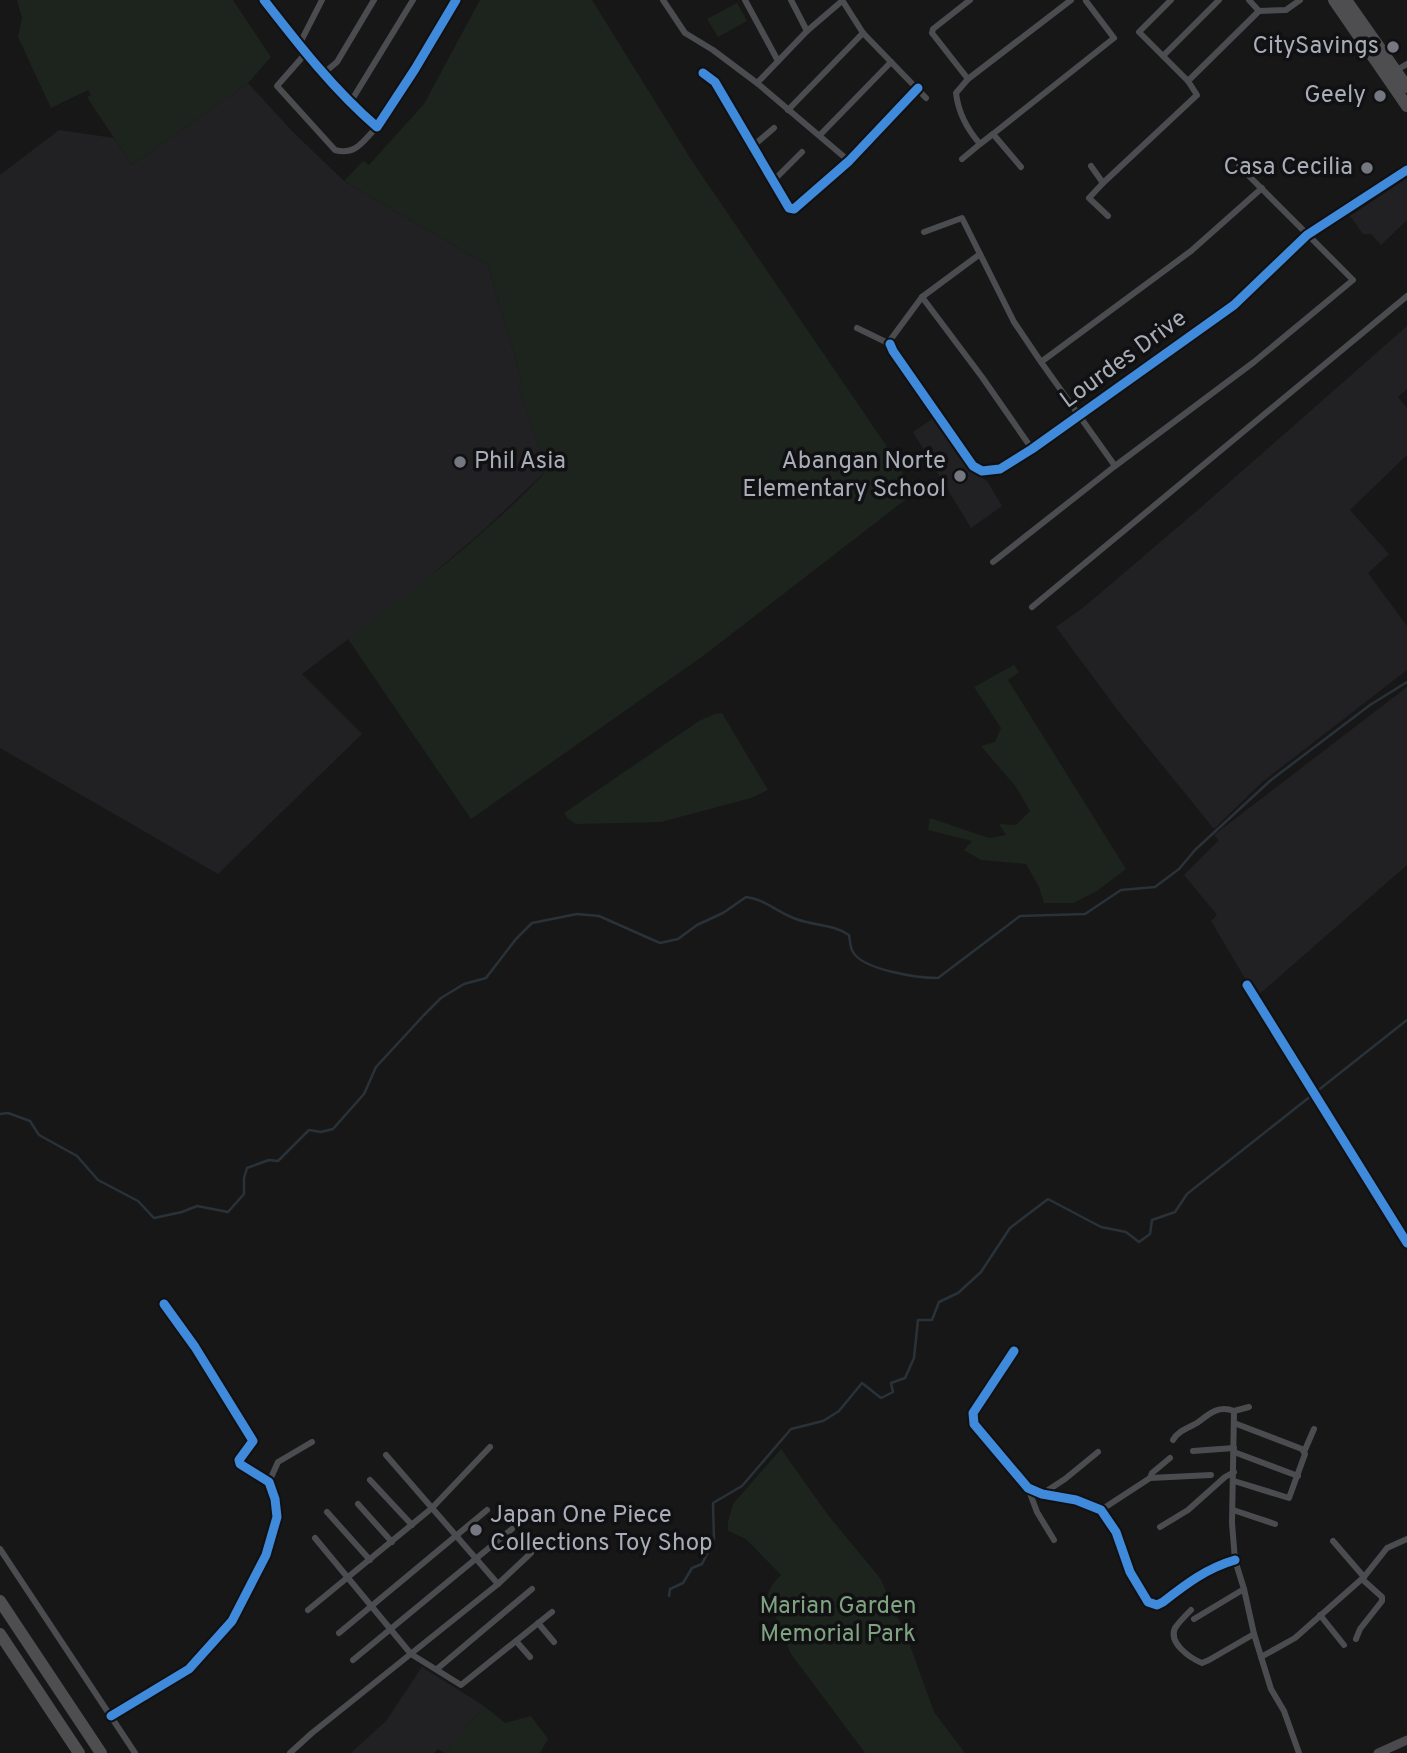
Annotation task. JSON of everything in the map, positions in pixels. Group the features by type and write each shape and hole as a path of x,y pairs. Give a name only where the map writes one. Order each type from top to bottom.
{"highway":[{"path":"1334,0 1407,106"},
{"path":"1346,0 1407,86"},
{"path":"0,1601 101,1753"},
{"path":"0,1634 79,1753"}],"street":[{"path":"264,0 350,103 377,127"},
{"path":"299,45 322,0"},
{"path":"325,72 337,62 374,0"},
{"path":"350,103 412,0"},
{"path":"306,53 277,86 335,150 346,153 355,149 377,127 456,0"},
{"path":"663,0 685,33 757,83 849,161"},
{"path":"745,0 778,61"},
{"path":"791,0 807,31"},
{"path":"757,83 807,31 842,0 863,33 926,98"},
{"path":"968,79 932,33 970,0"},
{"path":"979,144 967,127 957,103 956,93 968,79 1070,0"},
{"path":"962,159 1114,38 1086,0"},
{"path":"1108,216 1089,198 1197,95 1188,81 1139,32 1171,0"},
{"path":"1163,56 1219,0"},
{"path":"1249,0 1259,11"},
{"path":"1188,81 1259,11 1286,10 1300,0"},
{"path":"788,110 863,33"},
{"path":"820,135 891,62"},
{"path":"1395,71 1407,64"},
{"path":"703,73 715,82 789,208 794,209 849,161 918,88"},
{"path":"753,146 774,128"},
{"path":"993,134 1021,167"},
{"path":"773,181 802,152"},
{"path":"1091,166 1103,183"},
{"path":"993,562 1254,362 1353,280 1239,166"},
{"name":"Lourdes Drive","path":"890,344 973,466 982,471 1000,470 1234,305 1307,235 1407,170"},
{"path":"1041,362 1191,251 1262,187"},
{"path":"923,232 962,218 1014,322 1115,466"},
{"path":"857,328 890,344 922,297 980,254"},
{"path":"1032,607 1407,296"},
{"path":"922,297 1032,449"},
{"path":"1247,985 1407,1243"},
{"path":"111,1716 189,1669 232,1621 266,1555 277,1517 269,1482 240,1464 239,1460 253,1441 195,1347 164,1304"},
{"path":"1014,1351 972,1413 974,1424 1028,1488 1037,1512 1054,1540"},
{"path":"1173,1440 1178,1433 1205,1415 1219,1409 1234,1411 1249,1407"},
{"path":"1234,1411 1232,1541 1235,1560 1271,1689 1284,1711 1299,1753"},
{"path":"1234,1423 1304,1452"},
{"path":"1234,1481 1287,1498 1292,1494 1314,1429"},
{"path":"269,1482 278,1462 312,1442"},
{"path":"308,1610 432,1508 490,1447"},
{"path":"1193,1451 1234,1450 1298,1476"},
{"path":"1042,1494 1098,1452"},
{"path":"386,1455 498,1584"},
{"path":"1150,1478 1152,1473 1170,1458"},
{"path":"1160,1527 1188,1510 1234,1472"},
{"path":"1101,1510 1150,1478 1211,1475"},
{"path":"370,1480 412,1525"},
{"path":"1028,1488 1042,1494 1076,1500 1101,1510 1116,1532 1130,1572 1148,1602 1152,1604 1163,1602 1216,1565 1235,1560"},
{"path":"358,1504 391,1542"},
{"path":"339,1633 487,1510"},
{"path":"1233,1510 1275,1524"},
{"path":"327,1512 370,1560"},
{"path":"353,1660 512,1529"},
{"path":"315,1538 411,1654 461,1685 552,1612"},
{"path":"1261,1657 1295,1638 1363,1578 1388,1548 1407,1539"},
{"path":"1334,1541 1382,1597 1382,1601 1360,1629 1356,1639"},
{"path":"0,1549 135,1753"},
{"path":"290,1753 498,1584 531,1553"},
{"path":"437,1669 532,1589"},
{"path":"1194,1619 1244,1589"},
{"path":"1191,1610 1174,1630 1174,1637 1181,1649 1195,1660 1209,1660 1254,1634"},
{"path":"1320,1615 1344,1646"},
{"path":"538,1623 554,1642"},
{"path":"516,1641 530,1657"},
{"path":"1378,1753 1407,1740"}],"shaded area":[{"path":"248,83 292,131 344,181 488,265 522,381 519,386 547,470 484,530 416,588 302,674 362,734 218,874 0,748 0,175 59,130 114,138 132,165"},
{"path":"1407,178 1407,220 1381,245 1371,234 1363,234 1350,216"},
{"path":"1407,326 1407,389 1398,397 1407,408 1407,455 1350,510 1389,554 1368,573 1407,626 1407,670 1261,783 1214,829 1119,712 1056,627 1084,607 1199,509"},
{"name":"Abangan Norte Elementary School","path":"935,417 972,471 987,481 1002,506 971,528 913,432"},
{"path":"1407,687 1407,865 1256,997 1211,921 1217,915 1184,875 1219,840 1214,835"},
{"path":"422,1667 484,1706 445,1753 438,1749 434,1753 351,1753 386,1721"}],"green space":[{"path":"17,0 233,0 271,57 248,83 132,165 87,97 91,95 88,90 51,108 18,37 22,18"},
{"path":"480,0 592,0 692,161 894,457 914,493 703,656 471,819 348,639 476,538 547,470 519,386 522,381 488,265 344,181 363,161 369,165 424,104"},
{"path":"737,3 747,21 718,37 707,19"},
{"path":"1014,665 1019,672 1008,680 1126,869 1097,891 1073,903 1044,903 1039,887 1026,864 981,860 964,850 972,841 928,830 930,818 989,838 1006,835 999,824 1016,825 1030,811 1016,787 981,746 995,742 1001,728 974,687"},
{"path":"722,713 768,790 751,798 661,822 576,824 564,813 699,721"},
{"name":"Marian Garden Memorial Park","path":"781,1449 828,1515 880,1578 908,1640 934,1712 965,1753 865,1753 791,1654 767,1596 781,1575 746,1539 728,1531 733,1504"},
{"path":"484,1706 505,1723 531,1716 548,1739 540,1753 445,1753"}],"waterway":[{"path":"0,1114 8,1113 30,1121 39,1135 77,1156 98,1180 138,1201 154,1218 197,1206 228,1212 244,1194 247,1168 269,1160 278,1161 309,1130 321,1132 333,1129 364,1094 376,1067 424,1015 441,998 464,984 486,978 532,923 577,914 599,916 660,943 678,939 746,897 759,900 796,919 843,931 849,935 853,952 868,964 905,975 938,978 1020,916 1085,914 1121,890 1155,887 1179,869 1195,850 1271,780 1370,705 1407,682"},
{"path":"669,1596 670,1589 683,1583 692,1568 702,1564 714,1540 713,1503 742,1486 791,1429 823,1421 839,1411 862,1383 881,1398 893,1392 891,1383 905,1378 914,1358 918,1320 932,1320 939,1302 958,1293 981,1272 1010,1228 1048,1199 1101,1227 1126,1232 1139,1242 1150,1234 1152,1220 1175,1212 1187,1194 1407,1020"}],"cycle path":[{"path":"264,0 332,82 377,127 456,0"},
{"path":"703,73 715,82 789,208 794,209 849,161 918,88"},
{"path":"890,344 973,466 982,471 1000,469 1234,305 1307,235 1407,170"},
{"path":"1247,985 1407,1243"},
{"path":"111,1716 189,1669 232,1621 266,1555 277,1517 269,1482 240,1464 239,1460 253,1441 195,1347 164,1304"},
{"path":"1014,1351 973,1413 974,1424 1028,1488 1042,1494 1076,1500 1101,1510 1116,1532 1130,1572 1148,1602 1157,1605 1206,1572 1235,1560"}],"place":[{"name":"CitySavings","path":"1393,47"},
{"name":"Geely","path":"1380,96"},
{"name":"Casa Cecilia","path":"1367,168"},
{"name":"Phil Asia","path":"460,462"},
{"name":"Abangan Norte Elementary School","path":"960,476"},
{"name":"Japan One Piece Collections Toy Shop","path":"476,1530"}]}
